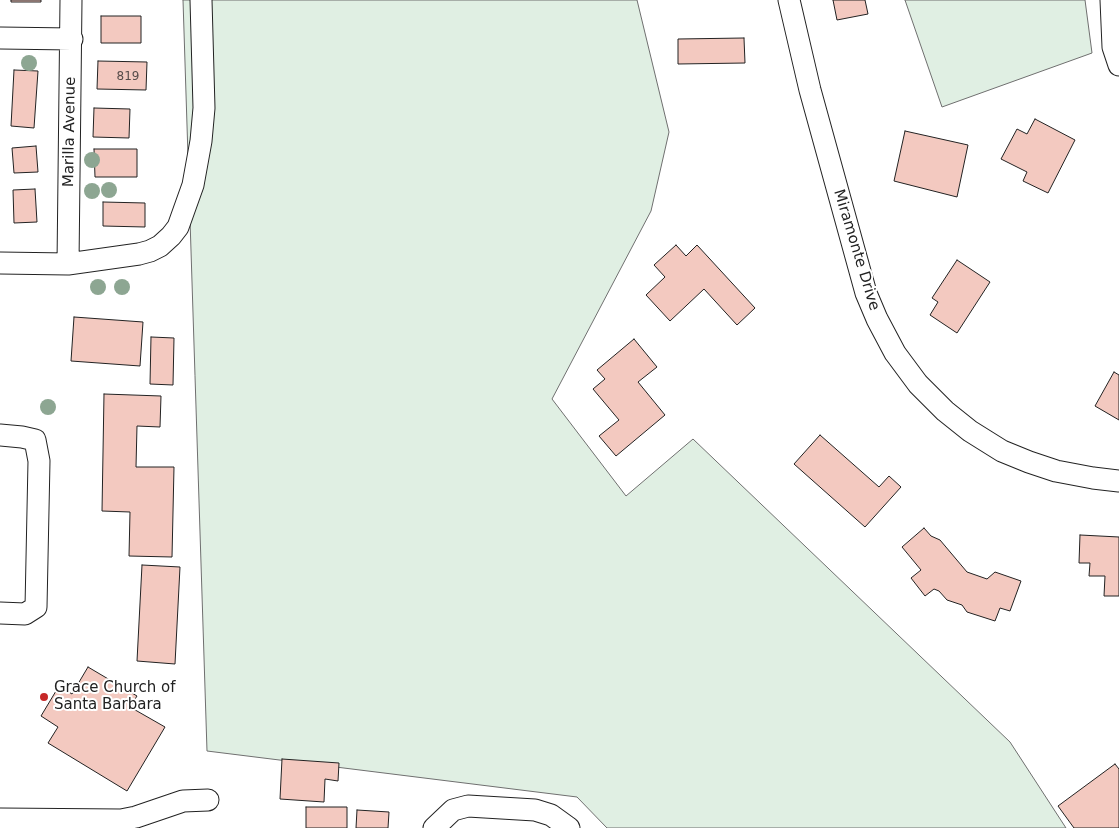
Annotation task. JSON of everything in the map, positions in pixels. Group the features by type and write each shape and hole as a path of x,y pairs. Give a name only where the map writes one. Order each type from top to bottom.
{"street":[{"name":"Marilla Avenue","path":"68,264 71,0"},
{"path":"0,263 68,264 139,254 160,246 178,227 193,185 201,141 204,108 201,0"},
{"name":"Miramonte Drive","path":"789,0 810,90 866,293 877,320 895,353 918,384 945,411 970,431 1002,451 1056,471 1119,481"},
{"path":"1111,0 1113,46 1119,64"},
{"path":"0,38 72,39"},
{"path":"0,435 22,436 35,440 39,461 36,607 25,614 0,613"},
{"path":"0,819 121,820 136,817 183,801 208,800"},
{"path":"434,828 453,810 468,806 536,810 551,815 570,828"}],"green space":[{"path":"183,0 637,0 669,132 651,211 552,399 626,496 693,439 1010,742 1066,828 607,828 577,797 207,751"},
{"path":"905,0 1085,0 1092,53 942,107"}],"building":[{"path":"11,0 41,0 41,2 11,2"},
{"path":"833,0 865,0 868,14 837,20"},
{"path":"101,16 141,16 141,43 101,43"},
{"path":"744,38 745,63 678,64 678,39"},
{"path":"98,61 147,62 146,90 97,89"},
{"path":"14,70 38,71 34,128 11,126"},
{"path":"94,108 130,109 129,138 93,137"},
{"path":"1035,119 1075,140 1048,193 1023,181 1027,172 1001,159 1017,129 1027,134"},
{"path":"905,131 968,145 957,197 894,181"},
{"path":"36,146 38,172 14,173 12,148"},
{"path":"94,149 137,149 137,177 95,177"},
{"path":"35,189 37,222 14,223 13,190"},
{"path":"103,202 145,203 145,227 103,226"},
{"path":"676,245 686,256 697,245 755,308 737,325 704,289 670,321 646,295 665,277 654,265"},
{"path":"957,260 990,282 957,333 930,315 938,302 932,298"},
{"path":"74,317 143,322 140,366 71,361"},
{"path":"151,337 174,338 173,385 150,384"},
{"path":"634,339 657,367 638,382 665,415 616,456 599,436 619,420 593,389 605,379 597,370"},
{"path":"1114,372 1119,375 1119,420 1095,406"},
{"path":"104,394 161,396 160,427 137,426 136,467 174,467 172,557 129,556 130,512 102,511"},
{"path":"820,435 879,487 889,476 901,487 865,527 794,464"},
{"path":"924,528 931,536 940,540 967,572 987,579 995,572 1021,581 1010,611 1000,608 995,621 967,612 962,605 947,600 939,591 934,589 925,596 911,578 921,570 902,547"},
{"path":"1080,535 1119,537 1119,596 1104,596 1105,576 1089,576 1090,563 1079,563"},
{"path":"142,565 180,567 175,664 137,661"},
{"path":"88,667 137,696 130,707 165,727 127,791 48,743 58,727 41,716 59,686 72,694"},
{"path":"282,759 339,763 338,781 325,779 324,802 280,799"},
{"path":"1115,764 1119,769 1119,828 1074,828 1058,806"},
{"path":"306,807 347,807 347,828 306,828"},
{"path":"357,810 389,812 388,828 356,828"}],"place":[{"name":"Grace Church of Santa Barbara","path":"44,697"}]}
